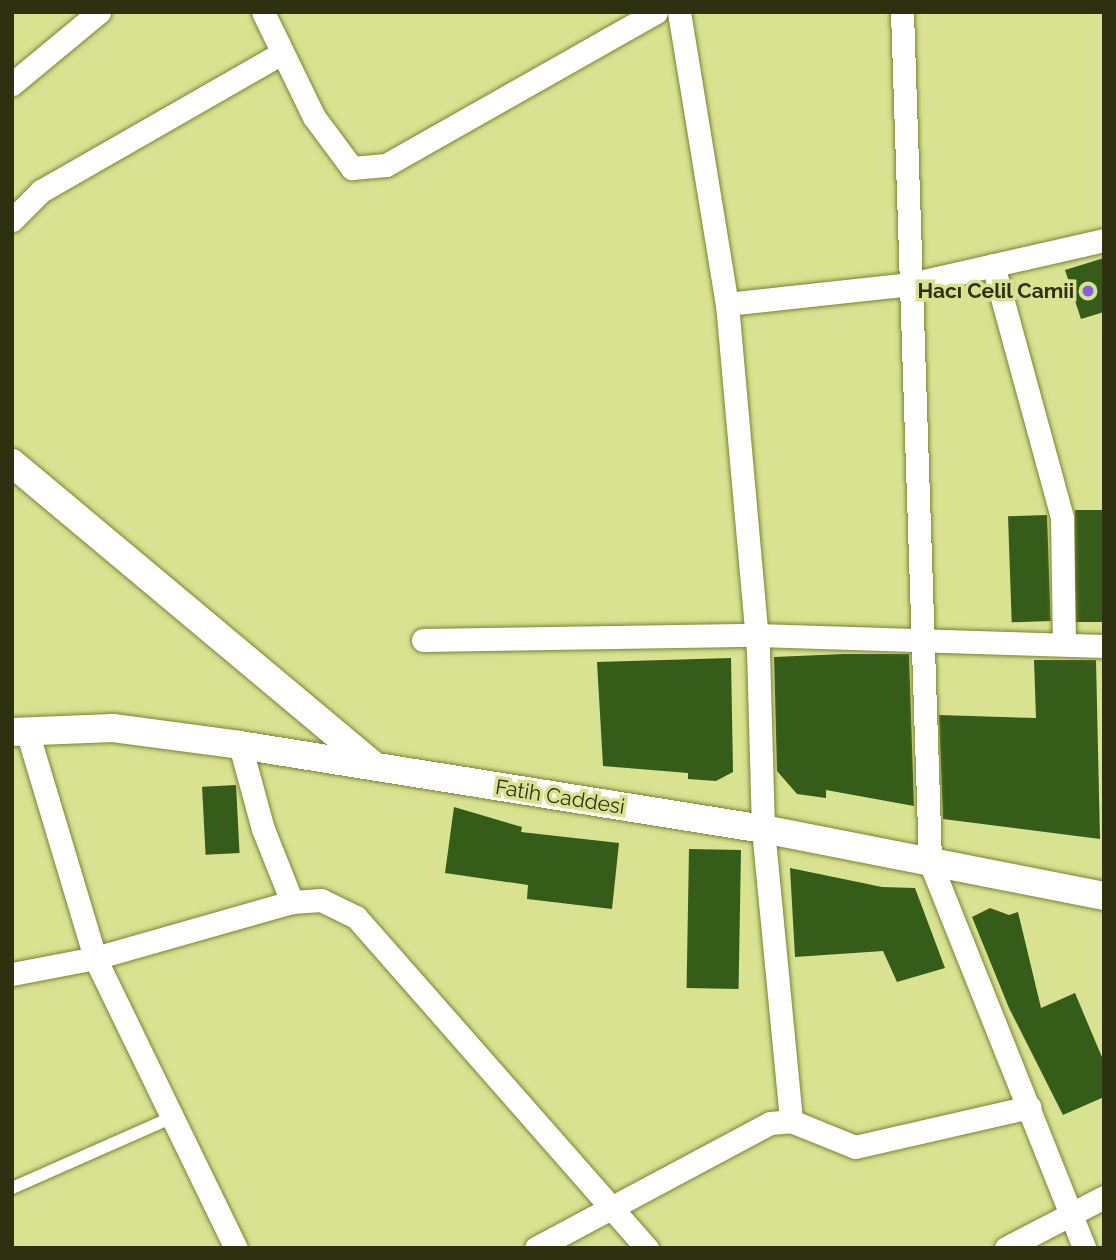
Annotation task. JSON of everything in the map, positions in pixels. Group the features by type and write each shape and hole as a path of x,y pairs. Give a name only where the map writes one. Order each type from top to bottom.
{"street":[{"path":"12,84 99,12"},
{"path":"263,12 333,150 352,167 386,166 656,12"},
{"path":"679,12 727,304 757,635 763,829 791,1121"},
{"path":"902,12 930,862 1084,1248"},
{"path":"12,220 41,191 282,53"},
{"path":"727,304 911,284 1104,240"},
{"path":"993,265 1062,518 1064,643"},
{"path":"12,463 374,767"},
{"path":"423,640 757,635 1104,646"},
{"name":"Fatih Caddesi","path":"19,732 113,728 240,745 763,829 1104,896"},
{"path":"19,732 95,958 236,1248"},
{"path":"240,745 263,829 292,902"},
{"path":"12,974 95,958 292,902 321,900 356,917 608,1207 647,1248"},
{"path":"545,1246 608,1207 770,1123 791,1121 855,1147 1029,1107"},
{"path":"1006,1248 1104,1197"}],"lane":[{"path":"12,1188 173,1117"}],"building":[{"name":"Hacı Celil Camii","path":"1104,258 1104,312 1081,319 1065,270"},
{"path":"1075,510 1104,510 1104,622 1075,622"},
{"path":"1047,515 1051,621 1012,622 1008,516"},
{"path":"909,654 914,806 826,790 826,798 797,794 777,771 774,657"},
{"path":"731,658 733,772 716,781 688,779 688,773 603,766 597,662"},
{"path":"1034,660 1096,660 1100,839 943,819 939,715 1036,718"},
{"path":"236,785 240,853 206,855 202,787"},
{"path":"454,807 522,827 521,832 619,843 612,909 527,899 528,885 445,873"},
{"path":"689,849 741,850 739,989 687,988"},
{"path":"790,868 882,887 915,888 945,968 897,982 883,951 795,957"},
{"path":"990,908 1009,915 1018,912 1041,1008 1075,993 1104,1062 1104,1097 1063,1115 1009,1008 972,917"}],"place":[{"name":"Hacı Celil Camii","path":"1088,291"}]}
